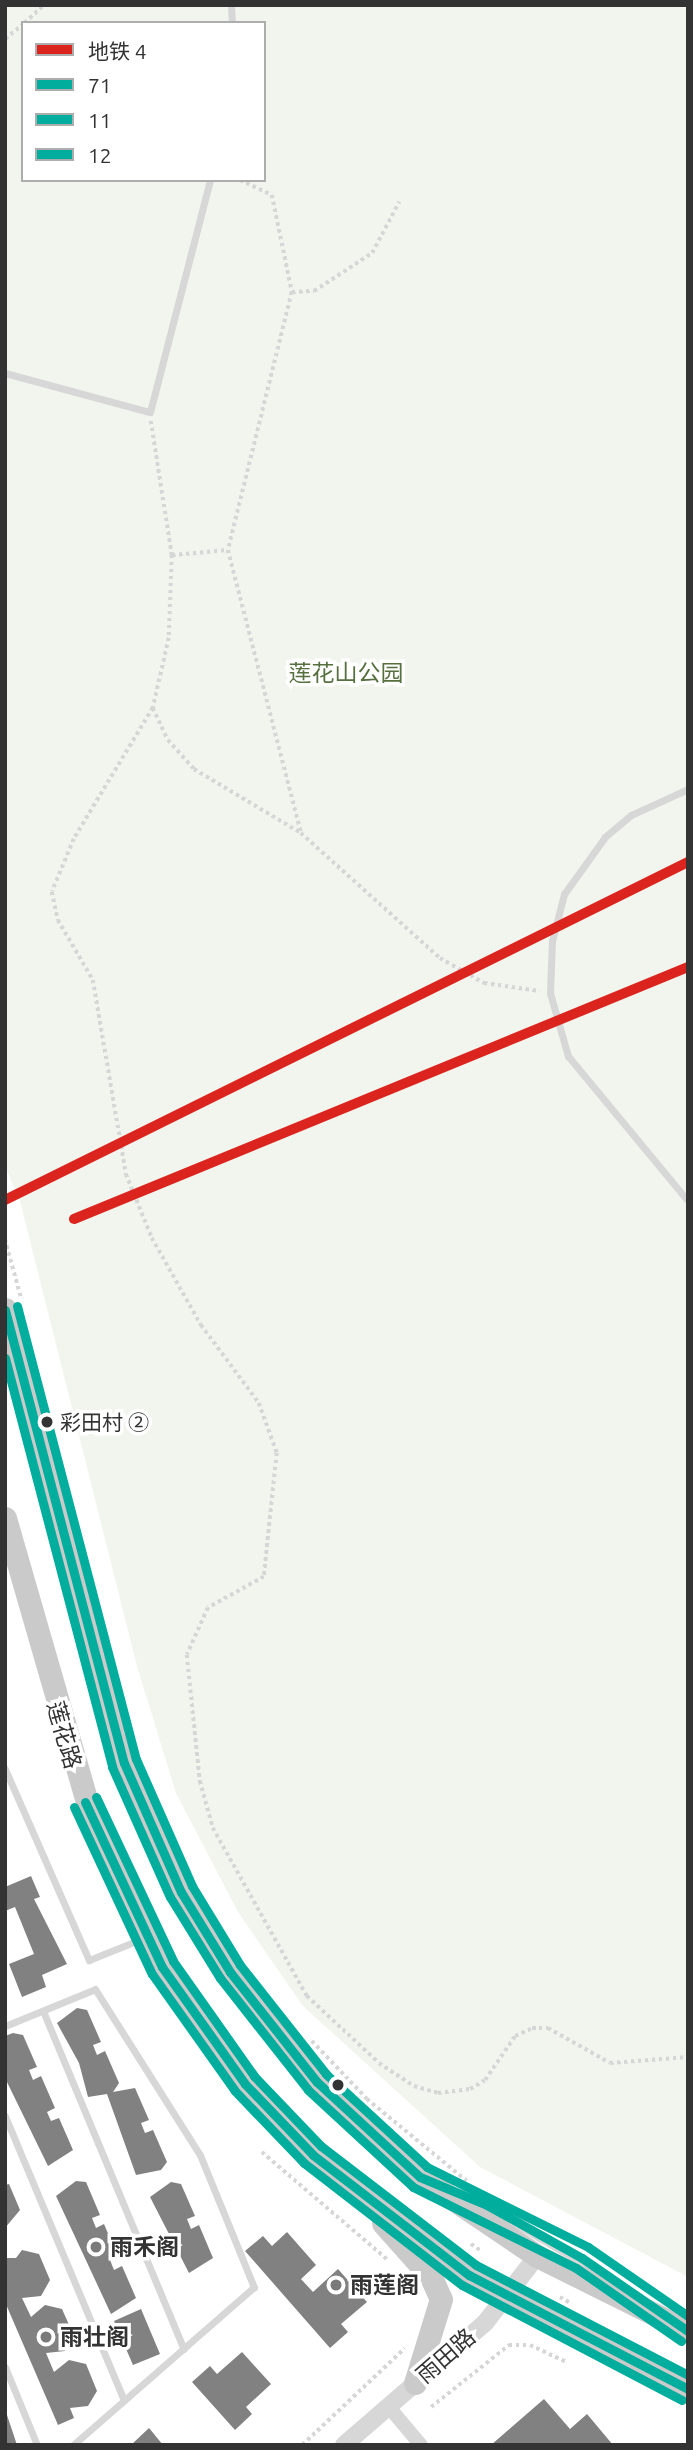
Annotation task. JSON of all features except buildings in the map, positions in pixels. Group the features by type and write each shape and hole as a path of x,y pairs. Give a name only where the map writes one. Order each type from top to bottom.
{"main road":[{"name":"莲花路","path":"15,1310 109,1718 160,1850 204,1933 264,2020 350,2116 420,2177 537,2256 680,2327"},
{"name":"莲花路","path":"5,1518 77,1780 145,1938 245,2084 372,2206 505,2297 688,2389"},
{"path":"372,2206 431,2277 441,2299 415,2383"}],"street":[{"name":"雨田路","path":"344,2445 415,2383 505,2297 537,2256"},
{"path":"388,2406 421,2445"}],"lane":[{"path":"5,373 150,412 209,182"},
{"path":"688,789 631,815 606,837 564,894 552,941 550,993 568,1056 688,1200"},
{"path":"5,1769 89,1960 145,1938"},
{"path":"5,2026 95,1989 200,2155 254,2287 73,2445"},
{"path":"43,2011 184,2349"},
{"path":"5,2116 124,2400"},
{"path":"420,2177 487,2205 582,2258 680,2327"},
{"path":"5,2367 37,2445"}],"path":[{"path":"25,21 44,5"},
{"path":"5,39 21,25"},
{"path":"244,182 272,195 292,292 228,550 301,833"},
{"path":"292,292 314,291 372,253 398,202"},
{"path":"150,412 172,555 169,638 153,708 74,839 51,892 58,920 93,980 126,1174 152,1238 201,1325 259,1403 277,1453 264,1577 208,1608 187,1655 200,1782 213,1828 307,1996 379,2063 414,2086 438,2093 470,2089 485,2080 515,2036 531,2028 548,2028 610,2063 688,2057"},
{"path":"172,555 228,550"},
{"path":"153,708 168,740 194,769 301,833 440,958 484,983 550,993"},
{"path":"5,1239 15,1310"},
{"path":"306,2035 367,2099 476,2187"},
{"path":"262,2152 400,2268"},
{"path":"471,2244 480,2250"},
{"path":"560,2297 572,2304"},
{"path":"302,2445 412,2342"},
{"path":"431,2407 509,2345 530,2345 566,2362"}],"green space":[{"name":"莲花山公园","path":"5,5 688,5 688,2277 480,2167 303,2006 238,1912 176,1793 137,1666 20,1201 5,1166"}],"metro line":[{"name":"4","path":"5,1200 688,862"},
{"name":"4","path":"74,1219 688,967"}],"transit line":[{"name":"12","path":"17,1306 136,1759 192,1886 240,1965 326,2074 427,2167 588,2247 688,2316"},
{"name":"71","path":"5,1310 124,1763 181,1892 230,1972 317,2082 420,2177 487,2205 582,2258 688,2331"},
{"name":"11","path":"5,1358 112,1767 170,1897 220,1978 308,2090 413,2187 576,2268 681,2341"},
{"name":"12","path":"96,1797 173,1961 254,2076 321,2146 476,2265 688,2375"},
{"name":"71","path":"85,1802 162,1967 245,2084 313,2155 469,2275 688,2389"},
{"name":"11","path":"74,1807 152,1974 235,2091 304,2163 462,2285 682,2400"}],"place":[{"name":"彩田村 ②","path":"47,1422"},
{"name":"雨禾阁","path":"96,2247"},
{"name":"雨莲阁","path":"336,2285"},
{"name":"雨壮阁","path":"46,2337"}]}
